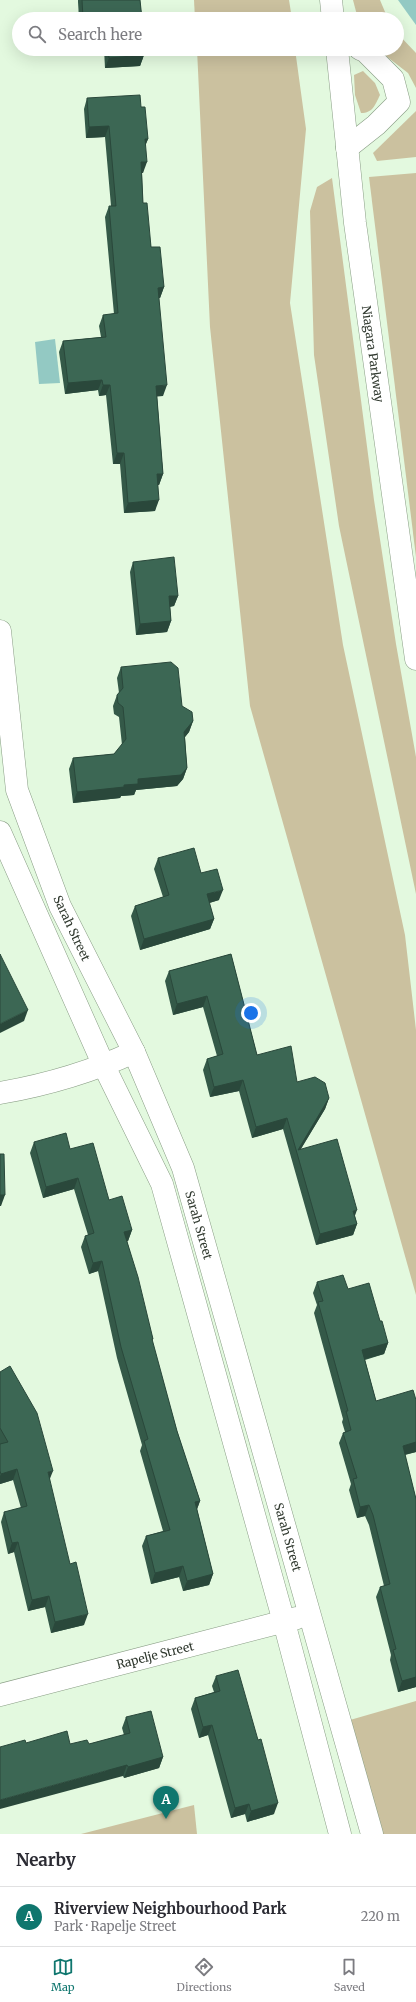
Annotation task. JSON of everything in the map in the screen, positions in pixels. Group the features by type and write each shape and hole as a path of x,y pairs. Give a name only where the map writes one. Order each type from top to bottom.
{"street":[{"path":"331,0 332,12"},
{"name":"Niagara Parkway","path":"338,56 356,231 416,659"},
{"path":"347,148 376,124 399,102 393,79 371,56"},
{"name":"Sarah Street","path":"0,631 17,790 60,906 134,1052 183,1168 372,1834"},
{"name":"Sarah Street","path":"0,832 104,1066 162,1184 284,1622 340,1834"},
{"path":"0,1093 29,1088 104,1066 134,1052"},
{"name":"Rapelje Street","path":"0,1695 310,1615"}],"shaded area":[{"path":"194,0 289,0 291,12 195,12"},
{"path":"353,0 380,0 385,12 356,12"},
{"path":"404,40 416,53 416,88 408,73 386,56 404,56"},
{"path":"197,56 296,56 306,129 290,303 343,645 405,935 416,1030 416,1295 250,706 210,327"},
{"path":"363,71 375,83 380,95 371,110 361,113 355,95 354,75"},
{"path":"416,111 416,157 377,161 373,153"},
{"path":"416,173 416,557 369,177"},
{"path":"332,178 374,500 396,644 416,757 416,894 339,526 314,355 310,211 317,187"},
{"path":"416,1701 416,1834 382,1834 350,1720"},
{"path":"194,1805 197,1834 81,1834"}],"water":[{"path":"398,0 416,0 416,25"},
{"path":"55,339 60,383 39,384 35,342"}],"building":[{"path":"82,0 140,0 141,12 83,12"},
{"path":"109,56 132,56 109,58"},
{"path":"140,95 141,107 145,107 148,139 145,139 147,162 141,162 143,203 147,203 151,247 160,247 164,287 158,288 167,385 156,386 163,474 157,474 159,500 128,503 124,453 117,453 110,385 103,385 102,380 68,383 63,341 106,337 103,315 118,313 109,206 116,206 109,126 89,127 87,98"},
{"path":"174,557 178,596 169,596 171,621 140,624 133,562"},
{"path":"171,662 178,668 182,706 192,712 193,721 184,732 187,768 181,775 138,779 138,784 124,785 124,787 77,792 73,758 114,754 126,739 123,707 118,703 117,695 123,688 121,667"},
{"path":"194,848 201,873 217,869 223,890 207,894 214,919 144,939 135,906 169,895 158,858"},
{"path":"0,954 28,1010 0,1024"},
{"path":"231,954 257,1055 291,1046 297,1082 315,1077 325,1083 329,1098 298,1150 337,1139 357,1210 353,1211 357,1224 320,1234 287,1118 256,1127 243,1080 214,1087 207,1059 223,1054 207,996 177,1004 169,971"},
{"path":"66,1133 70,1149 93,1143 109,1200 122,1196 132,1230 124,1232 138,1277 152,1339 177,1431 200,1501 195,1502 213,1574 187,1581 183,1566 155,1573 146,1536 170,1530 144,1441 148,1439 121,1347 102,1261 93,1263 85,1236 94,1233 78,1178 46,1187 34,1142"},
{"path":"0,1154 4,1154 5,1195 0,1195"},
{"path":"343,1275 348,1289 369,1283 388,1343 362,1350 376,1401 413,1390 416,1400 416,1442 403,1446 416,1499 416,1677 402,1681 393,1650 396,1649 380,1587 390,1584 373,1515 369,1505 360,1507 353,1479 357,1478 343,1433 351,1430 346,1411 348,1411 318,1302 323,1301 317,1282"},
{"path":"10,1366 37,1413 53,1471 48,1472 70,1564 76,1562 88,1614 55,1622 49,1596 32,1600 18,1542 12,1543 4,1512 27,1506 17,1469 1,1474 0,1471 0,1444 8,1442 0,1428 0,1372"},
{"path":"238,1670 258,1740 261,1739 278,1803 251,1811 249,1804 235,1808 212,1725 203,1727 195,1698 220,1691 216,1676"},
{"path":"151,1711 163,1757 128,1767 127,1765 0,1800 0,1747 25,1740 26,1743 67,1731 70,1744 87,1740 89,1744 130,1733 126,1717"}],"place":[{"name":"Riverview Neighbourhood Park","path":"166,1819"}]}
